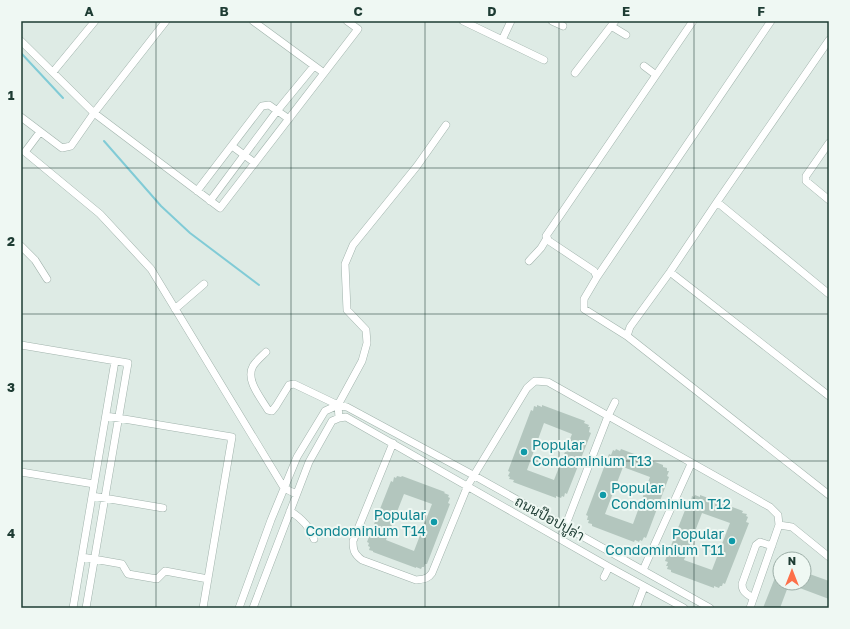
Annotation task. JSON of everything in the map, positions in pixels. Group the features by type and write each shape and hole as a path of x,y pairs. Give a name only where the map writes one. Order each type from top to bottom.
{"street":[{"path":"53,72 95,21"},
{"path":"21,117 62,148 71,146 94,113 166,21"},
{"path":"254,21 324,74"},
{"path":"21,41 94,113 220,208 358,30 347,21"},
{"path":"463,21 544,60"},
{"path":"502,40 511,21"},
{"path":"552,21 563,26"},
{"path":"529,261 541,248 547,238 546,236 693,21"},
{"path":"771,21 597,277 584,299 584,309 627,336 829,495"},
{"path":"575,73 613,24 626,36"},
{"path":"627,336 630,327 670,272 716,202 829,40"},
{"path":"210,201 277,111 314,66"},
{"path":"644,66 656,75"},
{"path":"197,191 262,106 269,105 289,119"},
{"path":"253,608 259,597 309,462 332,421 339,418 338,405 362,361 367,343 366,330 347,310 345,264 353,245 417,166 446,125"},
{"path":"40,132 23,154 100,214 151,269 284,488 296,494"},
{"path":"829,143 806,176 806,181 829,200"},
{"path":"232,146 255,163"},
{"path":"716,202 829,294"},
{"path":"547,238 549,242 594,271 597,277"},
{"path":"21,246 40,266 47,279"},
{"path":"670,272 829,396"},
{"path":"175,309 204,284"},
{"path":"21,345 128,363 86,608"},
{"name":"ถนนป๊อปปูล่า","path":"266,352 254,365 251,372 251,380 268,410 272,411 289,385 294,384 338,405 347,406 710,608"},
{"path":"73,608 115,361"},
{"path":"393,443 353,541 353,548 355,555 362,560 416,580 425,579 430,577 473,475 527,388 535,381 548,382 691,464 770,507 778,515 780,525 750,608"},
{"path":"565,527 608,416 615,402"},
{"path":"239,608 297,457 325,411 338,405"},
{"path":"106,416 232,437 203,608"},
{"name":"ถนนป๊อปปูล่า","path":"339,418 346,416 644,587 684,608"},
{"path":"643,570 691,464"},
{"path":"21,472 94,484"},
{"path":"92,496 164,508"},
{"path":"290,511 305,522 311,530 314,539"},
{"path":"780,525 792,527 829,557"},
{"path":"754,598 745,592 742,588 742,584 756,545 760,542 772,546"},
{"path":"82,557 122,564 128,574 157,579 165,571 208,579"},
{"path":"604,577 609,567"},
{"path":"636,608 644,587"},
{"path":"246,592 259,597"}],"building":[{"name":"Popular Condominium T13","path":"537,405 542,407 542,405 585,421 584,423 590,427 589,432 591,433 567,494 565,493 564,497 562,496 561,498 556,496 556,498 513,482 514,480 509,479 510,477 508,476 510,472 508,471 531,410 533,411 534,406 537,407","holes":["544,423 572,434 554,480 527,470"]},
{"name":"Popular Condominium T12","path":"616,449 620,451 621,449 663,465 663,467 667,468 667,471 669,471 667,476 669,477 646,538 644,537 642,541 640,540 639,542 635,540 634,542 592,526 592,524 588,523 589,520 587,520 588,516 586,515 609,454 611,455 613,450 615,451","holes":["623,467 650,477 633,524 605,514"]},
{"name":"Popular Condominium T14","path":"397,476 402,476 445,492 444,493 449,495 448,497 450,498 448,503 450,504 427,564 425,564 421,569 369,550 369,543 367,542 391,481 393,482 394,477 396,478","holes":["404,494 432,504 414,551 386,540"]},
{"name":"Popular Condominium T11","path":"695,495 700,497 700,495 743,511 742,513 747,514 746,516 748,517 746,522 749,523 725,584 723,583 719,588 714,586 714,588 671,572 671,570 667,569 668,566 666,566 668,562 665,561 689,500 691,501 692,496 694,497","holes":["702,513 730,523 712,570 684,560"]},
{"path":"812,575 829,581 829,599 808,591 812,591"},
{"path":"772,585 772,591 786,591 780,608 763,608"}],"waterway":[{"path":"21,53 63,98"},
{"path":"104,141 161,206 190,233 259,285"}],"place":[{"name":"Popular Condominium T13","path":"524,452"},
{"name":"Popular Condominium T12","path":"603,495"},
{"name":"Popular Condominium T14","path":"434,522"},
{"name":"Popular Condominium T11","path":"732,541"}]}
